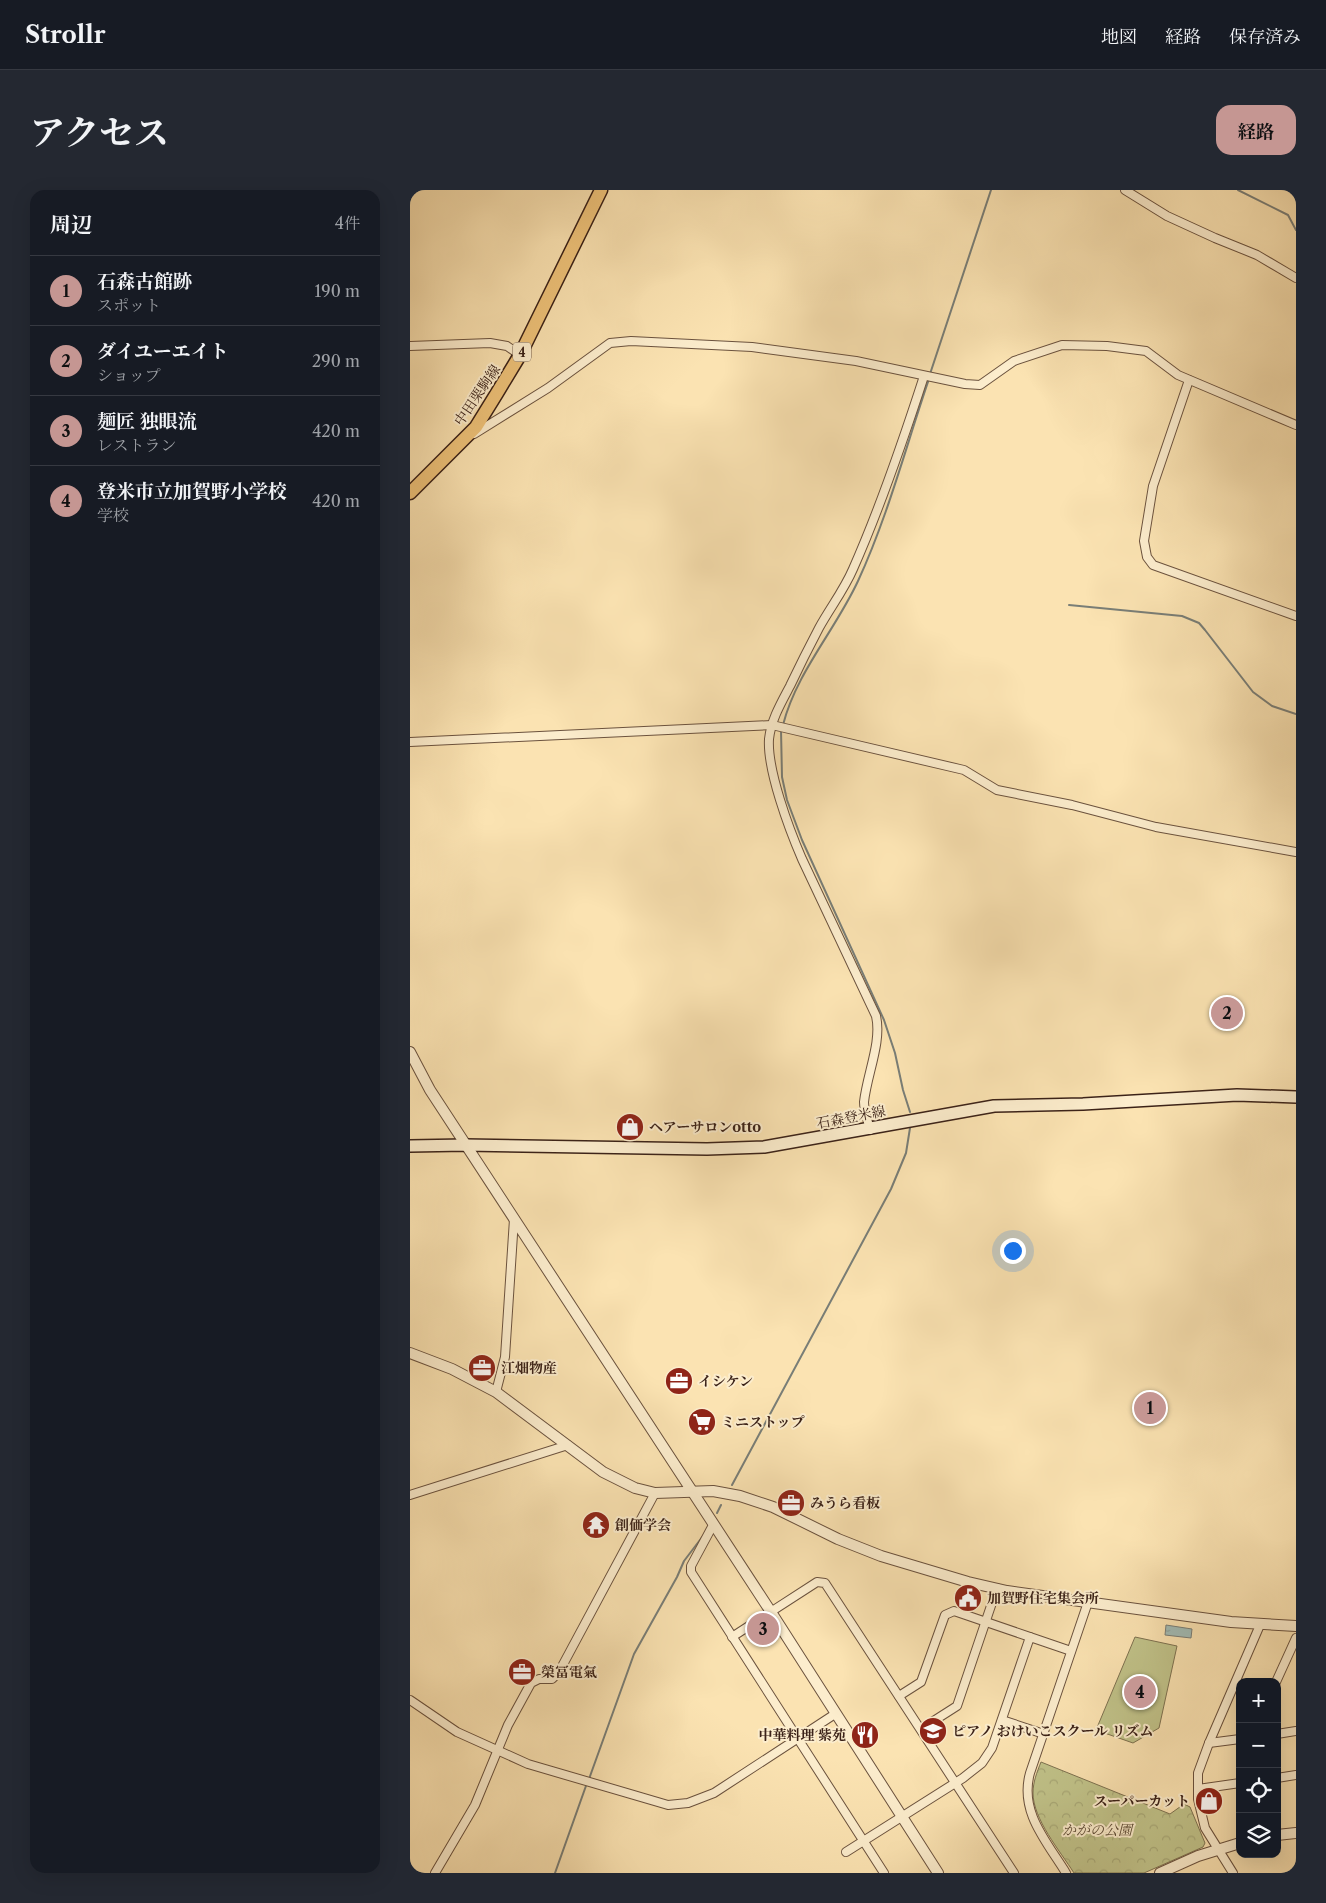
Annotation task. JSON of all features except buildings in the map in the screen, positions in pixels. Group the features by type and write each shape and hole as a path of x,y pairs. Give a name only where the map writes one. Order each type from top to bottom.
{"main road":[{"name":"中田栗駒線","path":"410,493 476,427 520,355 600,190"},
{"name":"石森登米線","path":"410,1146 764,1147 870,1130 971,1109 1001,1106 1083,1104 1237,1095 1296,1097"}],"street":[{"path":"1125,190 1167,216 1257,255 1296,278"},
{"path":"462,442 548,388 610,343 631,340 752,347 856,362 965,384 980,385 1014,361 1062,345 1146,352 1178,375 1296,425"},
{"path":"410,346 490,343 507,346 520,355"},
{"path":"870,1130 864,1104 878,1033 876,1016 791,833 779,794 769,742 776,712 818,629 852,570 897,460 924,376"},
{"path":"1189,380 1153,486 1144,541 1147,557 1153,565 1296,616"},
{"path":"410,742 774,726 964,770 997,790 1082,807 1156,827 1296,852"},
{"path":"410,1052 430,1090 771,1612 938,1873"},
{"path":"496,1392 505,1356 514,1219"},
{"path":"410,1354 452,1369 496,1392 612,1478 635,1488 655,1493 725,1492 740,1496 773,1507 838,1539 881,1556 998,1588 1260,1625 1296,1626"},
{"path":"410,1495 568,1446"},
{"path":"435,1873 475,1805 508,1724 531,1683 539,1679 552,1679 559,1672 655,1493"},
{"path":"714,1525 691,1566 691,1572 884,1873"},
{"path":"732,1637 817,1582 825,1583 1014,1873"},
{"path":"921,1729 957,1706 998,1588"},
{"path":"1066,1873 1032,1817 1028,1802 1028,1780 1088,1602"},
{"path":"899,1696 921,1682 945,1615 954,1610 1071,1651"},
{"path":"1233,1873 1205,1828 1198,1799 1198,1773 1260,1625"},
{"path":"846,1852 976,1768 987,1756 992,1748 1030,1637"},
{"path":"1278,1678 1296,1638"},
{"path":"410,1700 457,1732 528,1764 668,1805 688,1803 714,1793 835,1714"},
{"path":"1002,1720 1044,1734"},
{"path":"1281,1733 1296,1731"},
{"path":"1209,1743 1236,1740"},
{"path":"1281,1777 1296,1775"},
{"path":"1198,1788 1236,1783"},
{"path":"1281,1835 1296,1833"},
{"path":"1160,1873 1217,1849 1236,1844"}],"green space":[{"path":"1135,1637 1177,1646 1159,1728 1133,1743 1096,1730"},
{"name":"かがの公園","path":"1041,1762 1170,1814 1184,1804 1190,1807 1205,1843 1203,1847 1144,1873 1074,1873 1042,1824 1034,1803 1034,1785"}],"water":[{"path":"1166,1625 1192,1629 1191,1638 1165,1635"}],"waterway":[{"path":"930,374 991,190"},
{"path":"1238,190 1288,215 1296,230"},
{"path":"783,725 797,687 849,599 869,556 888,506 929,379"},
{"path":"1069,605 1182,616 1199,623 1253,692 1272,706 1296,714"},
{"path":"781,730 782,777 787,800 802,840 884,1020 895,1053 910,1112"},
{"path":"732,1485 891,1189 906,1153 910,1128"},
{"path":"717,1513 721,1505"},
{"path":"589,1779 634,1654 684,1561 703,1536"},
{"path":"555,1873 587,1783"}],"place":[{"name":"ダイユーエイト","path":"1227,1013"},
{"name":"ヘアーサロンotto","path":"630,1127"},
{"name":"江畑物産","path":"482,1368"},
{"name":"イシケン","path":"679,1381"},
{"name":"石森古館跡","path":"1150,1408"},
{"name":"ミニストップ","path":"702,1422"},
{"name":"みうら看板","path":"791,1503"},
{"name":"創価学会","path":"596,1525"},
{"name":"加賀野住宅集会所","path":"968,1598"},
{"name":"麺匠 独眼流","path":"763,1629"},
{"name":"榮冨電氣","path":"522,1672"},
{"name":"登米市立加賀野小学校","path":"1140,1692"},
{"name":"ピアノ おけいこスクール リズム","path":"933,1731"},
{"name":"中華料理 紫苑","path":"865,1735"},
{"name":"スーパーカット","path":"1209,1801"}]}
